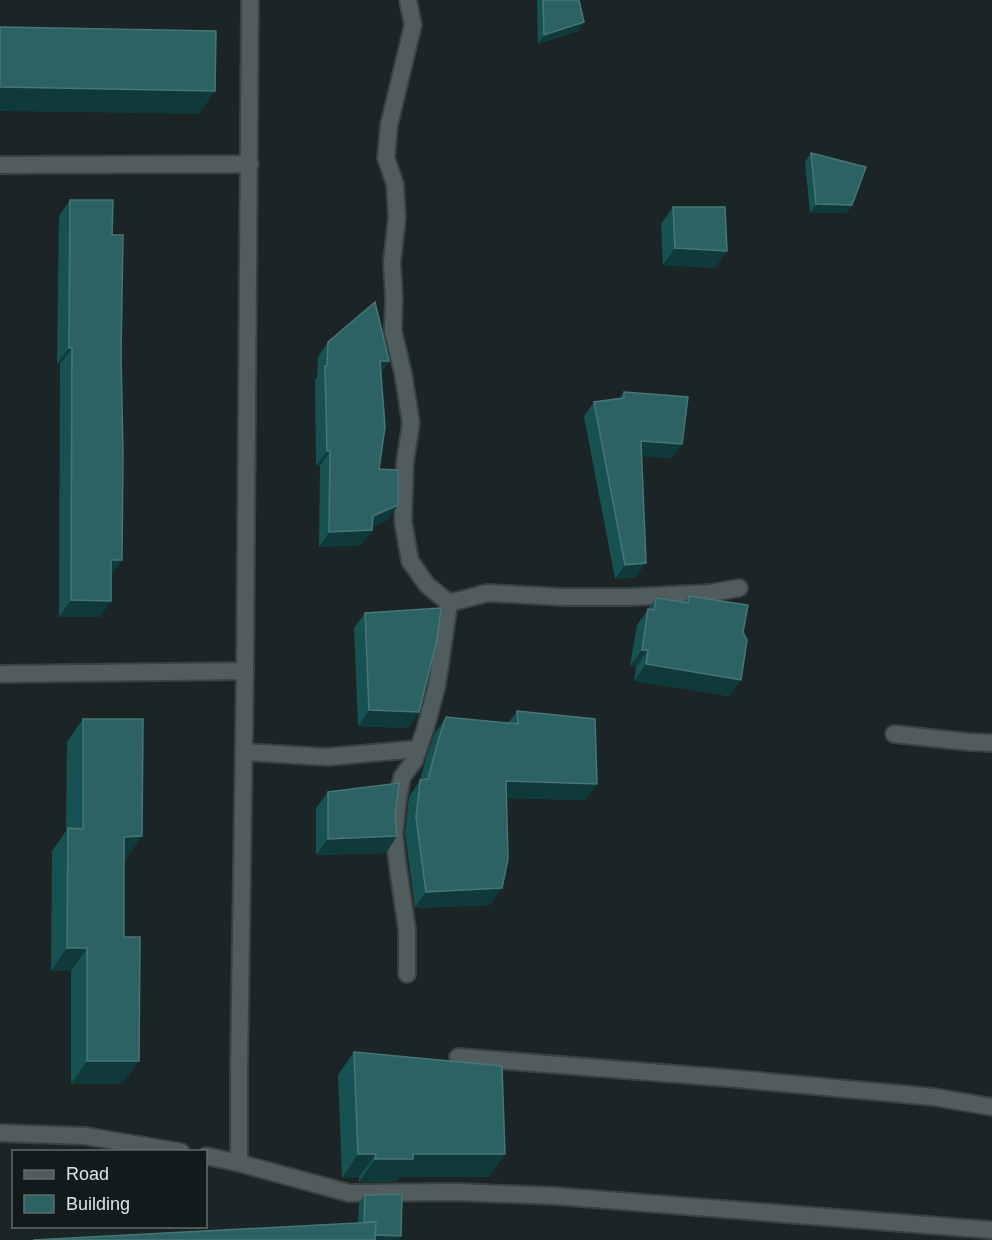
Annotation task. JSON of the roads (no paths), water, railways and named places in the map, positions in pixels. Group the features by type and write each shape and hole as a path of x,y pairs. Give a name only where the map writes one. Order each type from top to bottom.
{"street":[{"path":"239,1163 250,0"},
{"path":"408,0 413,25 389,125 386,158 395,184 397,218 392,262 393,331 411,423 405,462 403,521 410,561 427,585 449,603"},
{"path":"0,165 250,164"},
{"path":"449,603 488,593 563,597 631,597 739,588"},
{"path":"407,974 407,929 394,832 402,777 414,761 437,685 449,603"},
{"path":"0,674 245,670"},
{"path":"894,734 992,743"},
{"path":"244,753 327,757 417,749"},
{"path":"458,1057 934,1097 992,1107"},
{"path":"0,1133 86,1136 169,1150"},
{"path":"207,1156 349,1193 457,1192 555,1196 992,1230"}]}
